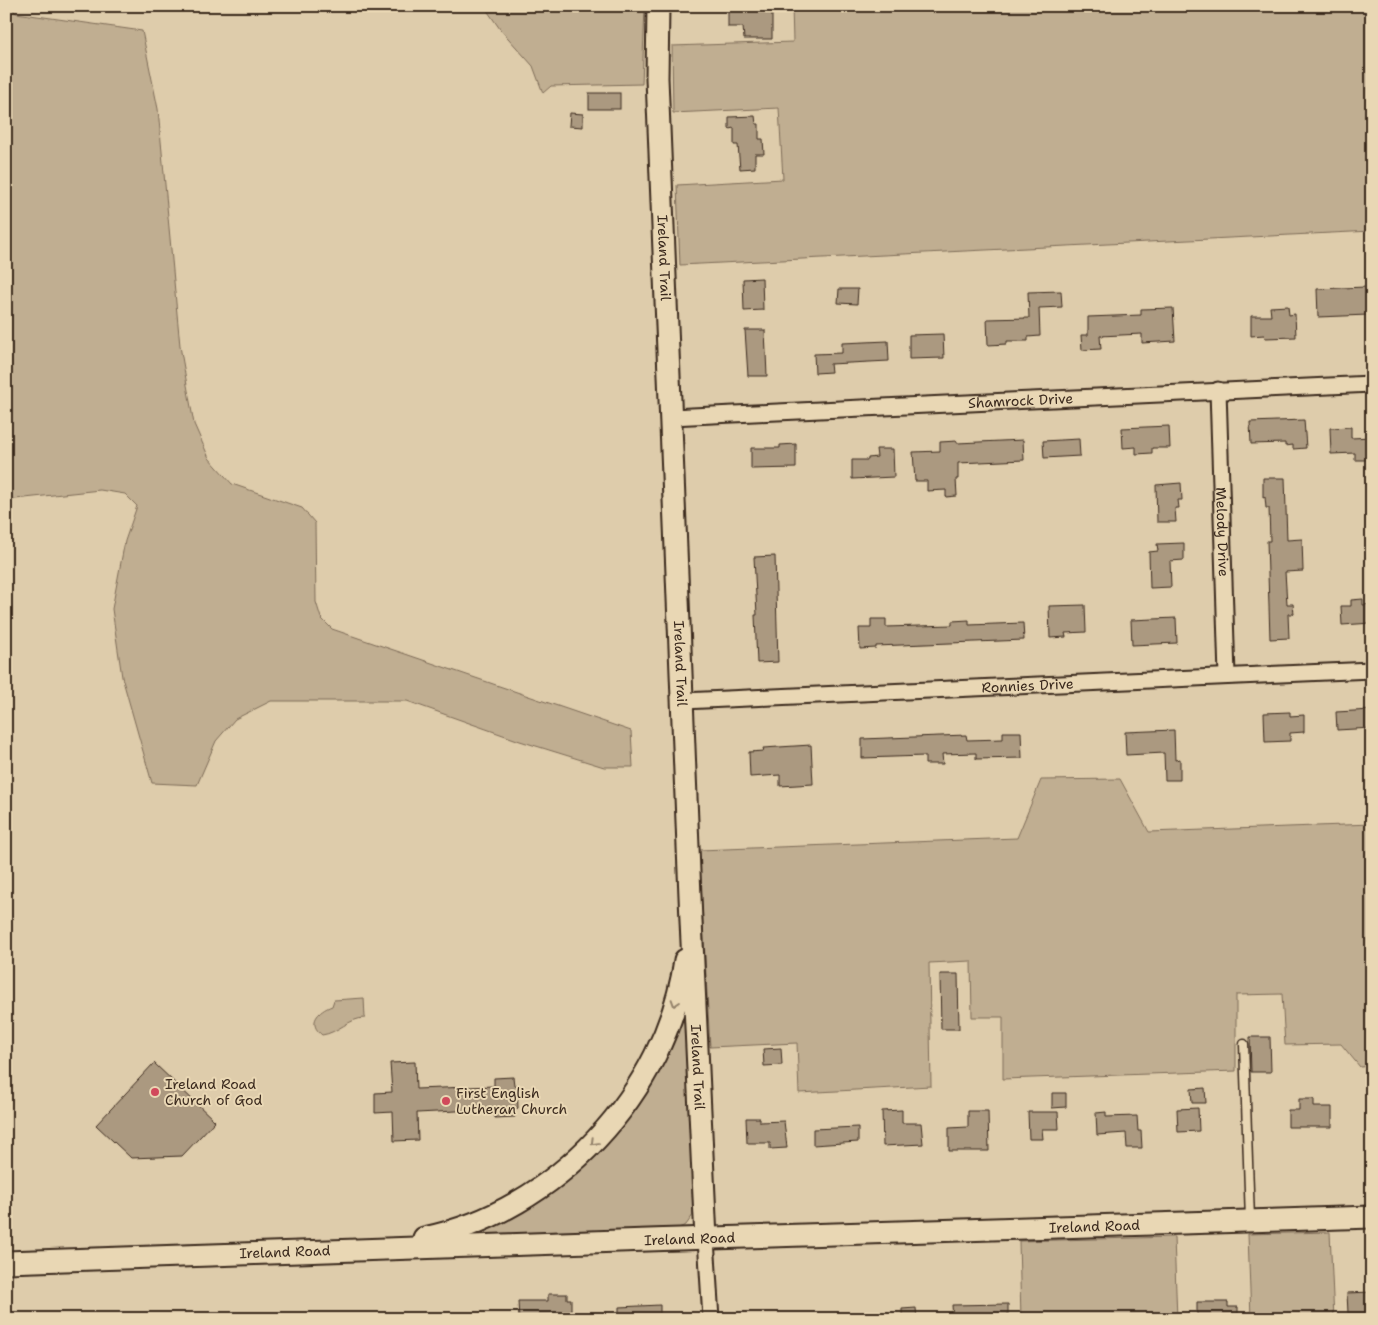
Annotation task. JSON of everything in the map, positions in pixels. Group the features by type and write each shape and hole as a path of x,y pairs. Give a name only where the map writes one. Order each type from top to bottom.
{"main road":[{"name":"Ireland Trail","path":"658,6 657,78 691,920 706,1239"},
{"path":"379,1248 439,1235 478,1222 507,1208 535,1192 557,1176 598,1139 634,1092 650,1065 665,1032 684,968 691,920"},
{"name":"Ireland Road","path":"6,1262 1372,1216"}],"street":[{"name":"Shamrock Drive","path":"671,417 1372,384"},
{"name":"Melody Drive","path":"1218,390 1227,676"},
{"name":"Ronnies Drive","path":"683,701 1372,670"},
{"name":"Ireland Trail","path":"706,1239 711,1319"}],"lane":[{"path":"1244,1044 1250,1221"}],"shaded area":[{"path":"6,6 9,6 16,13 142,31 158,109 180,346 194,424 209,458 232,484 302,508 315,523 316,602 321,618 332,629 631,731 633,767 604,767 520,741 407,701 271,701 235,719 216,741 197,785 152,783 122,677 112,609 125,541 137,506 125,494 100,490 6,500"},
{"path":"484,6 645,6 642,84 551,86 543,93 533,66 500,29"},
{"path":"792,6 1372,6 1372,231 680,265 677,185 783,179 779,108 673,113 672,46 793,42"},
{"path":"1120,779 1149,832 1372,824 1372,1066 1360,1067 1341,1044 1285,1045 1282,994 1236,995 1236,1071 1003,1079 1003,1017 972,1017 971,961 929,963 931,1086 799,1093 797,1043 710,1047 699,850 1017,838 1041,780"},
{"path":"364,998 365,1018 354,1020 328,1034 322,1035 318,1031 315,1026 316,1018 322,1011 332,1006 334,1000"},
{"path":"678,1018 686,1023 693,1215 686,1225 673,1230 493,1236 487,1234 483,1230 542,1197"},
{"path":"1330,1232 1334,1319 1251,1319 1248,1234"},
{"path":"1174,1237 1177,1319 1021,1319 1019,1241"}],"building":[{"path":"728,6 772,6 772,39 744,39 743,27 728,27"},
{"path":"589,93 620,93 620,109 589,109"},
{"path":"570,113 583,114 583,127 569,126"},
{"path":"755,116 756,124 759,124 759,139 763,139 764,154 755,154 755,168 740,169 738,145 734,145 734,128 729,129 729,117"},
{"path":"762,278 763,310 744,311 743,279"},
{"path":"1366,287 1368,315 1318,317 1317,289"},
{"path":"839,289 858,289 857,304 838,303"},
{"path":"1061,291 1062,307 1039,308 1040,336 1028,337 1028,341 1007,341 1007,344 988,345 987,319 1029,318 1028,292"},
{"path":"1288,306 1289,315 1295,314 1296,337 1265,338 1264,335 1251,336 1251,316 1271,316 1270,307"},
{"path":"1173,308 1175,341 1142,343 1142,334 1100,336 1101,349 1082,350 1081,335 1088,335 1088,317 1141,315 1141,309"},
{"path":"745,330 765,330 767,376 748,376"},
{"path":"943,334 944,358 909,359 909,335"},
{"path":"888,341 889,361 830,364 831,372 815,373 814,354 842,353 842,343"},
{"path":"1304,420 1306,448 1293,449 1293,445 1285,446 1285,443 1251,444 1250,422"},
{"path":"1169,426 1170,448 1152,448 1152,453 1136,454 1136,447 1123,448 1122,428"},
{"path":"1351,427 1351,438 1372,437 1372,460 1355,460 1355,453 1331,454 1330,428"},
{"path":"1079,439 1080,456 1044,458 1043,441"},
{"path":"1023,440 1024,460 958,463 958,479 956,479 957,496 946,497 946,490 927,491 927,481 915,481 913,452 940,451 940,442"},
{"path":"796,444 796,468 751,469 751,448 780,448 780,445"},
{"path":"876,449 893,449 894,477 852,479 852,460 868,460 868,458 877,457"},
{"path":"1263,478 1285,478 1287,540 1302,539 1303,571 1285,572 1287,604 1293,604 1294,614 1288,614 1289,638 1270,639 1267,541 1270,541 1269,508 1266,508 1265,497 1263,498"},
{"path":"1181,483 1182,500 1178,500 1179,508 1175,508 1176,522 1157,522 1156,485"},
{"path":"1184,543 1184,560 1170,561 1171,587 1150,588 1149,552 1158,551 1157,544"},
{"path":"775,556 778,662 757,663 754,557"},
{"path":"1363,599 1363,605 1372,604 1372,623 1342,625 1341,606 1351,606 1351,600"},
{"path":"1085,605 1086,632 1065,633 1066,637 1050,638 1049,606"},
{"path":"1176,618 1177,643 1132,645 1131,620"},
{"path":"871,619 886,619 886,627 952,625 952,621 969,620 969,625 1023,623 1024,640 876,646 876,648 860,649 859,628 871,628"},
{"path":"1372,710 1372,728 1337,730 1336,712"},
{"path":"1290,712 1290,716 1304,715 1304,732 1290,733 1290,741 1265,742 1264,713"},
{"path":"1174,730 1175,760 1180,759 1180,780 1165,780 1164,753 1126,755 1125,732"},
{"path":"1003,732 1021,732 1022,758 976,759 976,753 942,754 943,764 925,764 925,756 862,758 862,739 966,735 967,740 1003,739"},
{"path":"811,745 813,784 780,786 780,775 750,777 749,752 764,751 763,748"},
{"path":"940,974 958,974 959,1029 941,1029"},
{"path":"1250,1037 1270,1037 1271,1072 1251,1072"},
{"path":"781,1048 782,1065 764,1066 763,1049"},
{"name":"First English Lutheran Church","path":"415,1062 416,1089 494,1086 494,1078 513,1077 514,1085 517,1085 518,1108 515,1109 515,1117 495,1118 495,1109 417,1113 418,1140 394,1141 393,1112 375,1113 375,1093 392,1092 390,1063"},
{"name":"Ireland Road Church of God","path":"154,1063 215,1121 182,1156 131,1158 96,1125"},
{"path":"1205,1088 1206,1103 1192,1103 1191,1089"},
{"path":"1052,1093 1066,1093 1066,1107 1052,1108"},
{"path":"1299,1099 1314,1099 1314,1107 1332,1107 1332,1127 1288,1127 1288,1110 1299,1110"},
{"path":"1198,1108 1199,1131 1178,1132 1177,1109"},
{"path":"902,1110 902,1123 921,1123 923,1144 883,1146 882,1111"},
{"path":"968,1111 988,1111 989,1151 949,1151 949,1128 968,1127"},
{"path":"1028,1112 1058,1112 1059,1129 1042,1129 1043,1139 1029,1139"},
{"path":"1106,1112 1106,1117 1137,1116 1138,1131 1141,1131 1142,1148 1127,1148 1126,1133 1097,1135 1096,1113"},
{"path":"746,1118 760,1118 760,1122 784,1121 787,1148 770,1149 770,1143 747,1143"},
{"path":"858,1127 858,1142 813,1145 813,1129"},
{"path":"1372,1292 1372,1313 1348,1313 1347,1293"},
{"path":"548,1294 567,1294 567,1299 571,1299 571,1319 519,1319 518,1301 548,1301"},
{"path":"1197,1302 1228,1302 1228,1307 1238,1307 1238,1319 1197,1319"},
{"path":"1008,1304 1008,1319 953,1319 952,1305"},
{"path":"660,1305 660,1319 619,1319 619,1307"},
{"path":"916,1308 917,1319 902,1319 902,1309"}],"place":[{"name":"Ireland Road Church of God","path":"155,1092"},
{"name":"First English Lutheran Church","path":"446,1101"}]}
